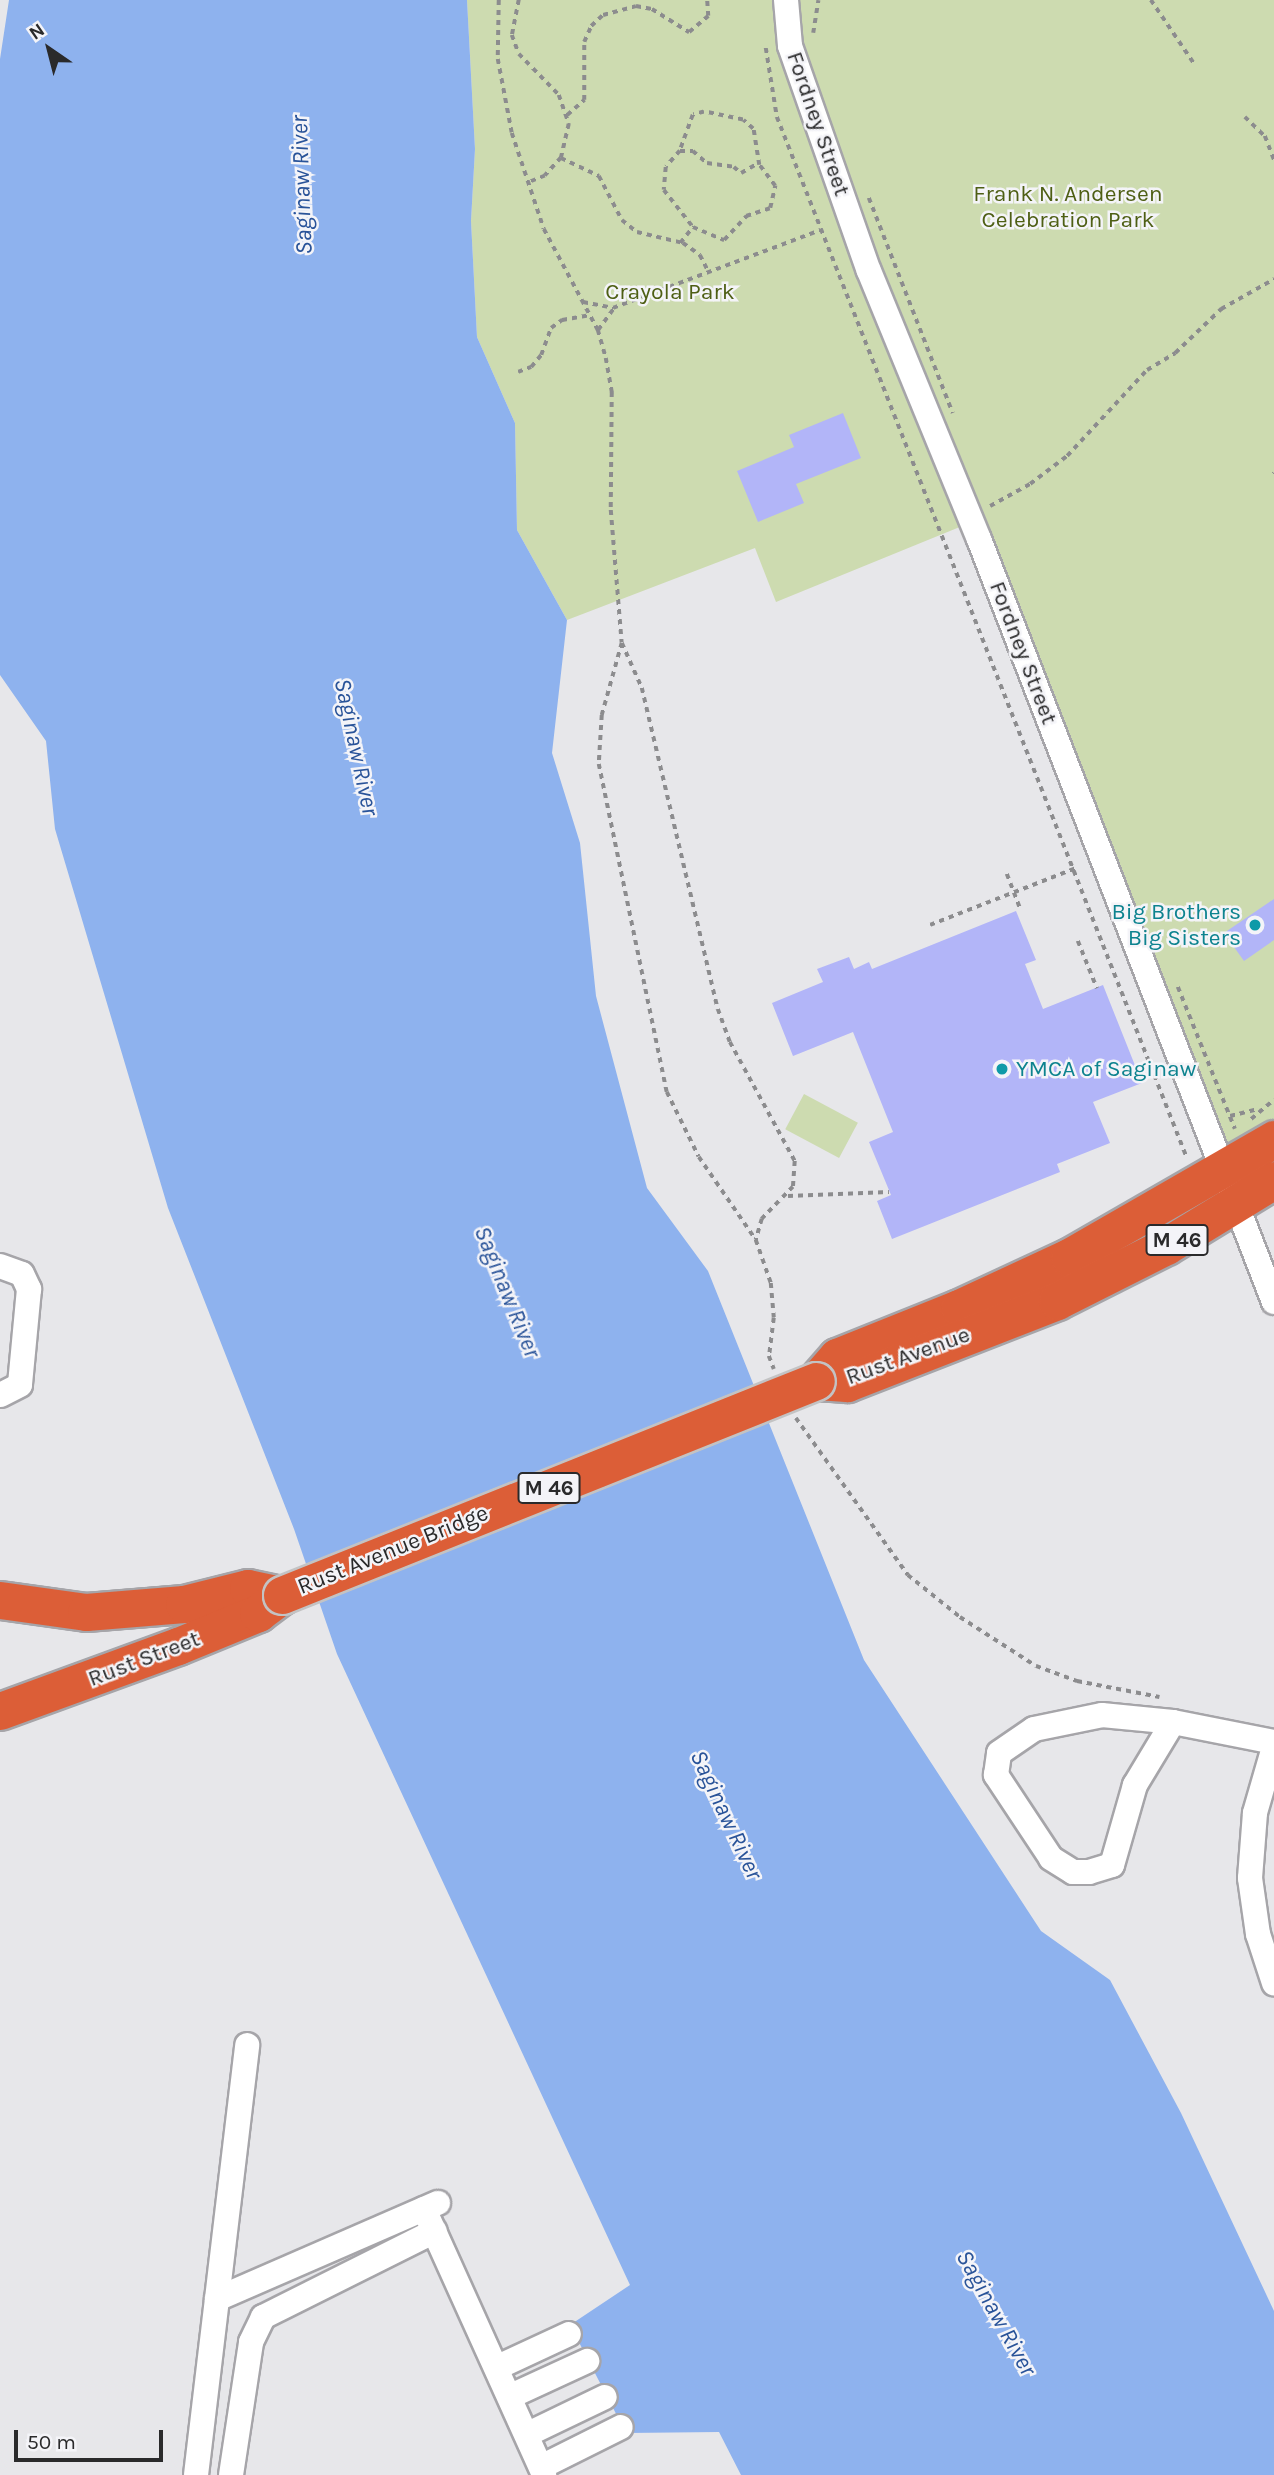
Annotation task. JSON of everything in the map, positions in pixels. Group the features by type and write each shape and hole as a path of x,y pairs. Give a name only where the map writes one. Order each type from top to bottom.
{"highway":[{"name":"Rust Avenue","path":"803,1393 836,1357 1033,1275 1217,1179 1267,1124"},
{"name":"Rust Avenue","path":"1217,1179 1274,1180"},
{"name":"Rust Avenue Bridge","path":"282,1595 803,1393"},
{"path":"0,1600 56,1610 109,1611 184,1604 248,1588 282,1595"},
{"name":"Rust Street","path":"0,1711 258,1614 282,1595"}],"street":[{"name":"Fordney Street","path":"786,0 790,46 869,271 979,539 1217,1179 1274,1302"},
{"path":"0,1266 22,1274 29,1289 20,1385 0,1395"},
{"path":"1173,1722 1135,1785 1112,1865 1089,1872 1073,1872 1051,1858 996,1775 999,1753 1034,1729 1102,1715 1173,1722 1274,1744 1255,1814 1250,1878 1258,1934 1274,1983"},
{"path":"196,2475 247,2045"},
{"path":"217,2298 433,2215"},
{"path":"433,2215 542,2471 621,2427"},
{"path":"230,2475 251,2342 263,2317 433,2215"},
{"path":"498,2367 569,2334"},
{"path":"511,2396 587,2361"},
{"path":"528,2434 605,2397"}],"path":[{"path":"499,0 498,58 512,134 544,229 598,330 612,391 611,510 622,643 642,688 718,1009 730,1042 794,1161 797,1177 788,1196 762,1219 756,1240"},
{"path":"519,0 512,35 519,54 559,94 567,115 561,158 545,176 528,183"},
{"path":"567,115 584,100 584,42 591,26 603,15 636,6 652,9 689,32 708,16 707,0"},
{"path":"1151,0 1195,65"},
{"path":"766,45 777,117 821,230 1076,868 1217,1179"},
{"path":"704,112 749,124 756,137 758,163 775,186 770,208 746,216 724,240 693,227 664,190 666,167 680,150 688,123 704,112"},
{"path":"1245,117 1265,136 1274,160"},
{"path":"680,150 693,151 707,163 734,167 741,173 758,163"},
{"path":"561,158 599,176 622,220 637,232 680,243 700,255 709,273"},
{"path":"680,243 693,227"},
{"path":"583,302 613,308 821,230"},
{"path":"990,506 1030,484 1068,456 1147,370 1175,353 1221,309 1274,279"},
{"path":"598,330 613,308"},
{"path":"518,372 530,368 541,355 551,328 562,320 591,315"},
{"path":"622,643 602,715 598,764 667,1092 699,1157 756,1240 771,1283 774,1318 769,1356 780,1381"},
{"path":"930,925 1076,868"},
{"path":"1007,874 1021,910"},
{"path":"1078,941 1097,988"},
{"path":"1230,1115 1267,1124"},
{"path":"788,1196 890,1192"},
{"path":"803,1393 801,1431 831,1465 908,1575 960,1617 1036,1666 1077,1681 1170,1700 1173,1722"}],"green space":[{"path":"467,0 1274,0 1274,1139 1224,1171 972,522 776,602 755,548 567,620 517,530 515,423 477,337 471,221 475,149"},
{"path":"804,1094 858,1123 839,1158 785,1129"}],"water":[{"name":"Saginaw River","path":"9,0 467,0 475,149 471,221 477,337 515,423 517,530 567,620 552,753 580,843 596,996 647,1188 708,1271 864,1660 1041,1931 1110,1980 1181,2113 1274,2311 1274,2475 741,2475 719,2432 626,2433 570,2325 630,2285 337,1654 294,1529 168,1208 55,829 46,741 0,675 0,59"}],"building":[{"path":"843,413 861,458 796,484 804,503 758,522 737,471 794,447 789,435"},
{"name":"Big Brothers Big Sisters","path":"1274,899 1274,940 1244,961 1224,933"},
{"name":"YMCA of Saginaw","path":"1016,911 1036,960 1025,964 1043,1009 1103,985 1142,1083 1093,1102 1110,1143 1057,1164 1060,1172 892,1239 877,1201 891,1195 869,1142 893,1132 853,1032 793,1056 772,1003 823,982 817,969 849,957 854,969 869,962 872,969"}],"place":[{"name":"Big Brothers Big Sisters","path":"1255,925"},
{"name":"YMCA of Saginaw","path":"1002,1069"}],"park label":[{"name":"Frank N. Andersen Celebration Park","path":"1068,207"},
{"name":"Crayola Park","path":"670,292"}]}
